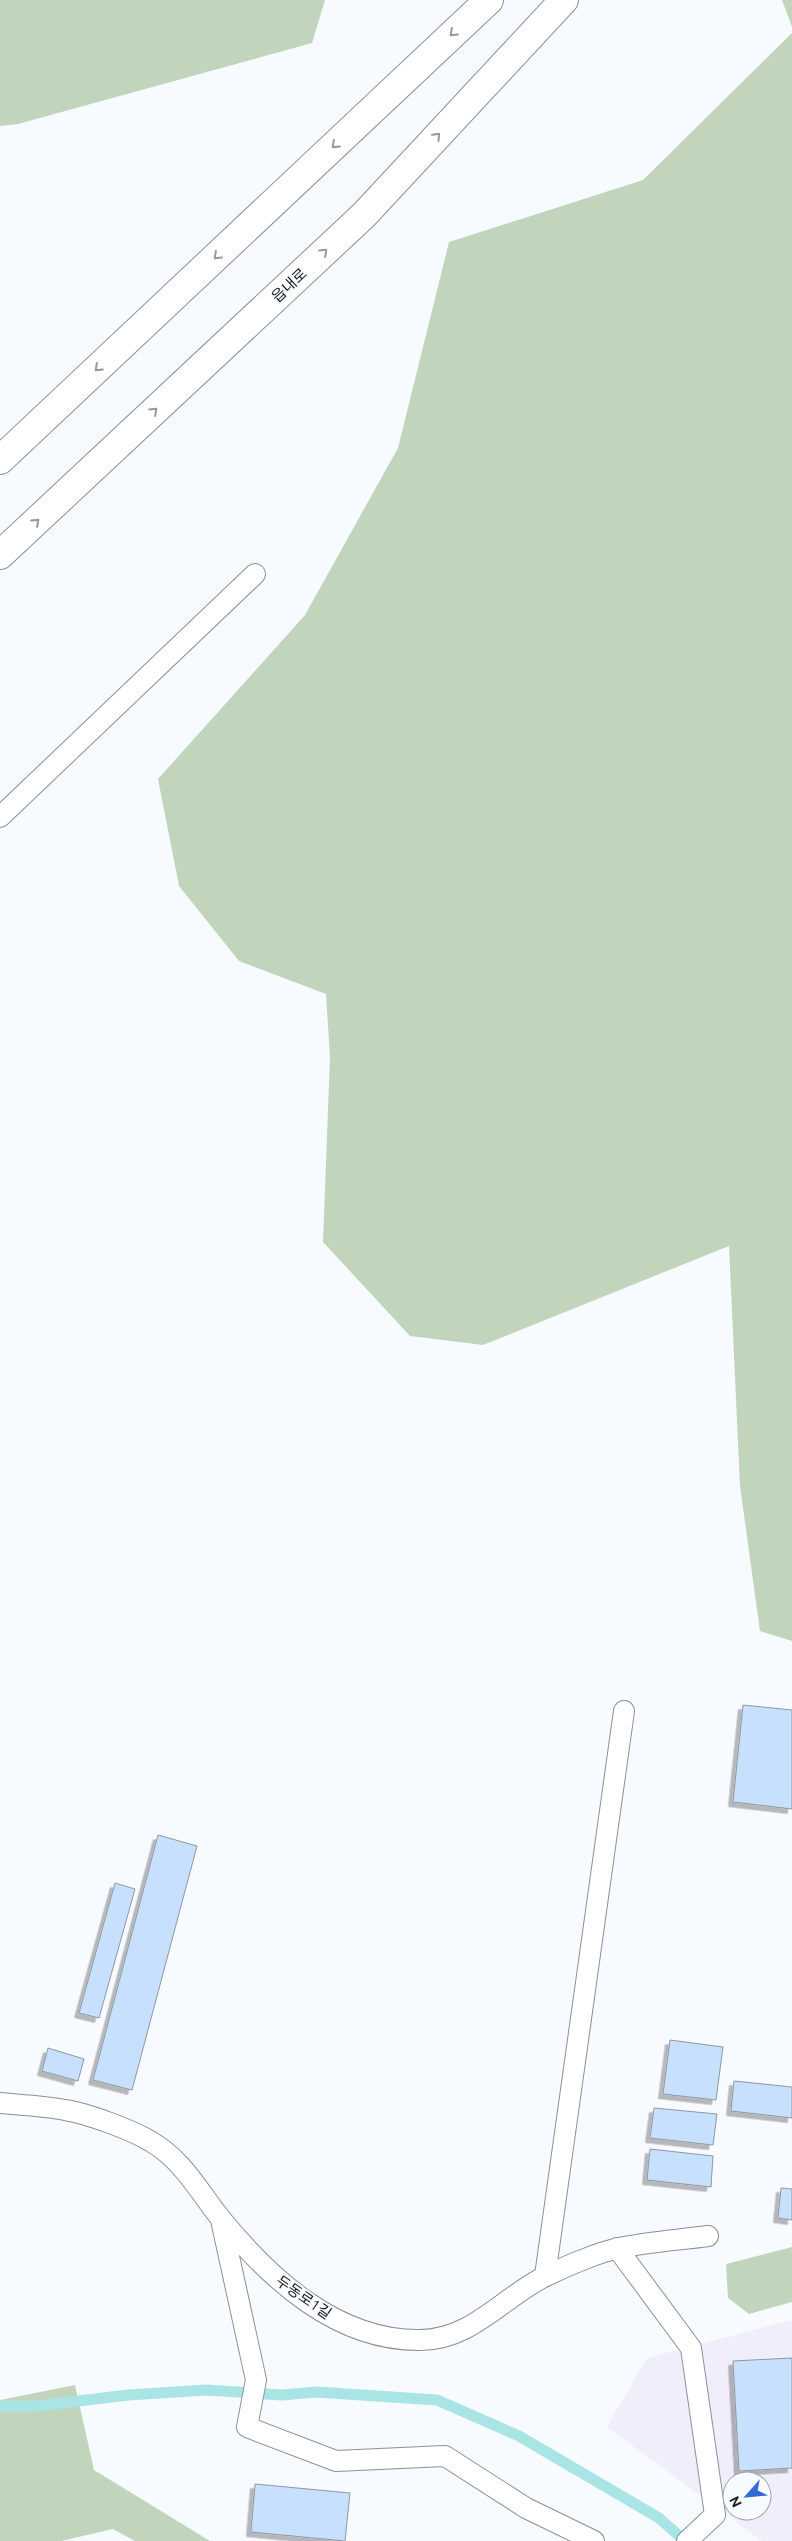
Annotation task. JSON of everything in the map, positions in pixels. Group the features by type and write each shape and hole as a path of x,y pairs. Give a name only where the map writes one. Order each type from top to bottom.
{"street":[{"path":"0,460 489,0"},
{"name":"읍내로","path":"0,555 364,215 564,0"}],"lane":[{"path":"0,817 255,574"},
{"path":"545,2276 624,1711"},
{"name":"두동로1길","path":"0,2103 67,2110 150,2141 185,2169 221,2218 269,2272 314,2307 345,2324 384,2336 421,2340 452,2333 486,2318 545,2276 617,2248 708,2236"},
{"path":"221,2218 256,2380 247,2427 336,2461 445,2456 526,2508 594,2541"},
{"path":"617,2248 691,2348 715,2515 687,2541"}],"shaded area":[{"path":"792,2320 792,2541 762,2541 735,2521 772,2521 772,2471 722,2471 722,2512 607,2427 647,2358"}],"green space":[{"path":"0,0 325,0 312,43 18,124 0,126"},
{"path":"782,0 792,0 792,27"},
{"path":"792,33 792,1641 760,1631 740,1486 729,1246 483,1345 410,1336 323,1242 330,1057 326,994 239,961 179,886 158,779 305,615 398,448 449,242 643,180"},
{"path":"792,2247 792,2302 749,2314 728,2298 726,2264"},
{"path":"75,2385 94,2470 210,2541 135,2541 113,2529 61,2541 0,2541 0,2400"}],"building":[{"path":"743,1705 792,1710 792,1809 733,1802"},
{"path":"158,1835 197,1846 132,2090 93,2080"},
{"path":"115,1883 135,1889 99,2018 79,2013"},
{"path":"670,2040 723,2047 716,2100 663,2094"},
{"path":"48,2048 84,2059 78,2081 42,2071"},
{"path":"734,2081 792,2087 792,2118 731,2111"},
{"path":"654,2108 717,2114 713,2145 650,2138"},
{"path":"650,2149 713,2156 711,2187 647,2180"},
{"path":"781,2188 792,2189 792,2220 778,2218"},
{"path":"792,2358 792,2468 739,2471 733,2361"},
{"path":"255,2484 350,2493 345,2541 251,2532"}],"waterway":[{"path":"0,2406 37,2406 128,2395 207,2390 282,2395 316,2392 437,2400 519,2436 659,2518 685,2541"}]}
